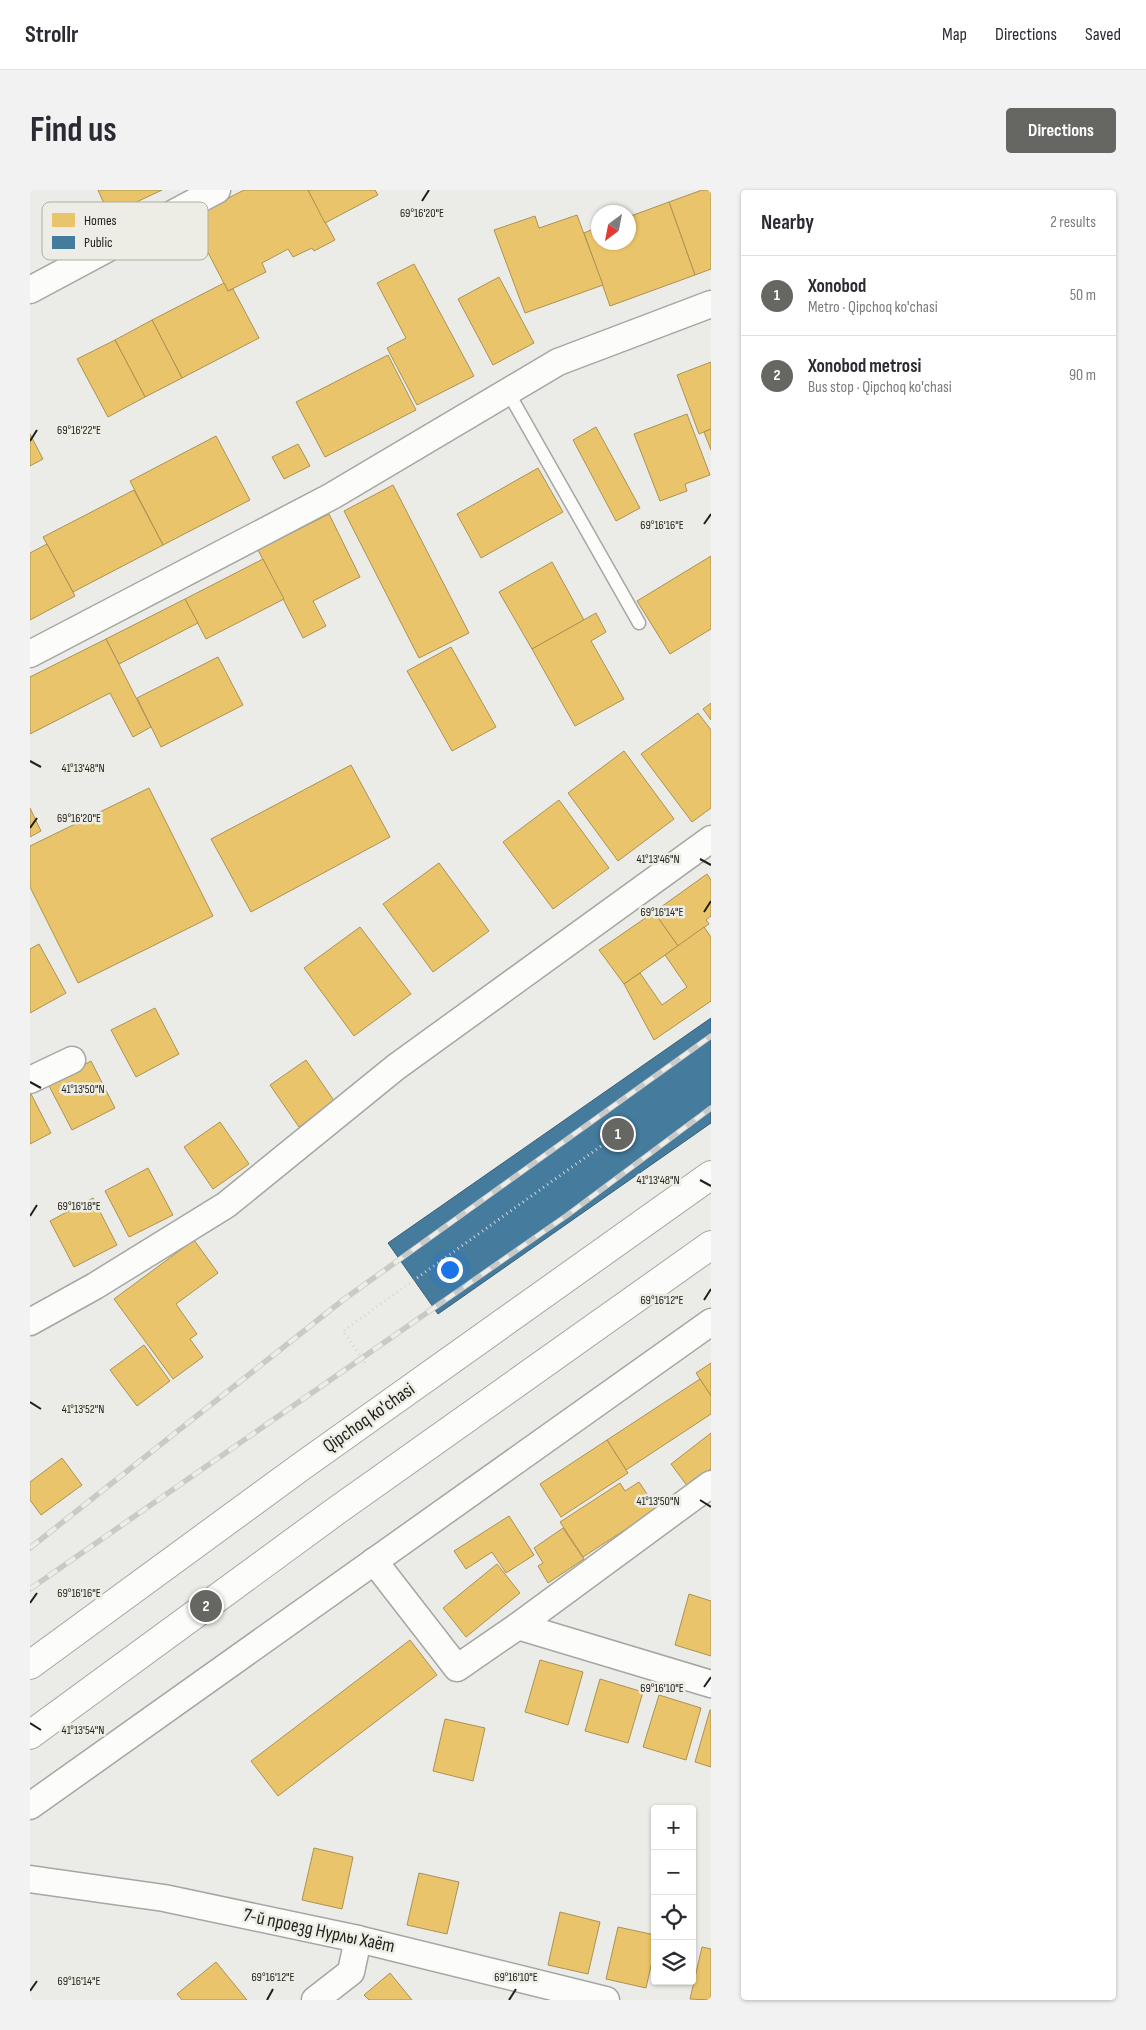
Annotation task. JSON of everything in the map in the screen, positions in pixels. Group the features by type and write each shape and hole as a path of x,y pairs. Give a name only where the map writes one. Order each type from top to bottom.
{"main road":[{"name":"Qipchoq ko'chasi","path":"30,1665 302,1466 711,1175"},
{"path":"30,1735 328,1516 711,1245"}],"street":[{"path":"188,202 204,193"},
{"path":"30,290 84,260"},
{"path":"30,654 332,496 558,362 711,304"},
{"path":"30,1322 95,1286 226,1206 396,1067 711,839"},
{"path":"30,1080 72,1060"},
{"path":"30,1806 711,1322"},
{"path":"374,1561 457,1668 518,1626 711,1484"},
{"path":"518,1626 711,1684"},
{"name":"7-й проезд Нурлы Хаёт","path":"30,1879 164,1898 358,1939 606,2000"},
{"path":"315,2000 351,1972 358,1939"}],"lane":[{"path":"508,392 639,624"}],"path":[{"path":"366,1362 343,1331 618,1134"}],"building: Homes":[{"path":"98,190 162,190 137,202 103,202"},
{"path":"244,190 308,190 335,240 314,251 312,248 293,257 288,249 262,263 266,272 228,291 208,253 208,209"},
{"path":"308,190 375,190 378,195 325,223"},
{"path":"702,190 711,190 711,269 695,275 669,202"},
{"path":"669,202 695,275 610,306 584,233 591,230 591,250 636,250 636,214"},
{"path":"577,215 603,285 525,313 494,230 535,216 539,228"},
{"path":"414,264 474,376 417,405 387,348 406,338 377,283"},
{"path":"499,277 534,343 493,365 458,299"},
{"path":"224,283 228,291 233,289 259,338 182,378 152,320"},
{"path":"152,320 182,378 145,397 115,340"},
{"path":"115,340 145,397 108,417 77,359"},
{"path":"388,355 416,410 325,457 296,402"},
{"path":"711,362 711,429 699,434 677,375"},
{"path":"687,414 710,475 685,484 687,491 660,501 634,434"},
{"path":"596,427 640,508 616,521 573,440"},
{"path":"711,429 711,450 704,432"},
{"path":"30,434 43,459 30,466"},
{"path":"216,436 250,500 163,545 130,481"},
{"path":"298,444 310,466 284,479 272,457"},
{"path":"538,468 563,512 481,558 457,514"},
{"path":"393,485 469,633 419,658 344,511"},
{"path":"134,490 163,545 73,592 43,537"},
{"path":"329,514 360,577 313,601 326,626 303,638 258,550"},
{"path":"47,544 75,596 30,620 30,553"},
{"path":"711,556 711,629 670,654 637,601"},
{"path":"263,559 284,599 206,639 185,599"},
{"path":"552,562 584,620 532,649 499,592"},
{"path":"185,599 198,623 119,664 106,639"},
{"path":"596,613 606,632 591,641 624,699 575,726 532,649"},
{"path":"106,639 151,727 133,737 110,693 30,734 30,677"},
{"path":"451,647 496,727 452,751 407,671"},
{"path":"218,657 243,705 161,747 137,698"},
{"path":"711,703 711,720 703,709"},
{"path":"698,713 711,730 711,808 692,822 641,754"},
{"path":"624,751 674,819 618,861 568,793"},
{"path":"351,765 390,837 251,912 211,839"},
{"path":"149,788 213,916 78,983 30,887 30,846"},
{"path":"559,800 609,868 553,909 503,842"},
{"path":"30,808 41,831 30,837"},
{"path":"439,863 489,931 433,972 383,904"},
{"path":"707,874 711,880 711,916 706,920 709,924 678,946 654,912"},
{"path":"654,912 678,946 624,984 599,950"},
{"path":"360,927 411,994 354,1036 304,968"},
{"path":"704,927 711,937 711,1001 654,1040 624,984 640,973 662,1005 687,987 665,955"},
{"path":"39,944 66,993 30,1013 30,949"},
{"path":"155,1008 179,1054 136,1077 111,1030"},
{"path":"306,1060 335,1102 299,1127 270,1085"},
{"path":"91,1061 115,1108 72,1130 48,1084"},
{"path":"30,1092 51,1133 30,1144"},
{"path":"220,1122 249,1164 213,1189 184,1147"},
{"path":"148,1168 173,1215 129,1237 105,1191"},
{"path":"93,1198 117,1245 74,1267 50,1221"},
{"path":"194,1240 218,1273 176,1304 197,1334 190,1339 203,1357 173,1379 114,1299"},
{"path":"144,1345 170,1381 137,1406 110,1370"},
{"path":"711,1363 711,1396 696,1373"},
{"path":"700,1379 711,1396 711,1414 626,1470 607,1440"},
{"path":"711,1433 711,1469 688,1487 671,1464"},
{"path":"607,1440 628,1473 561,1517 540,1484"},
{"path":"62,1458 82,1485 41,1515 30,1500 30,1482"},
{"path":"639,1482 657,1509 583,1557 560,1522 620,1483 625,1491"},
{"path":"509,1516 534,1555 506,1573 492,1552 466,1569 454,1551"},
{"path":"563,1528 584,1559 548,1583 538,1566 543,1563 534,1548"},
{"path":"497,1564 520,1593 466,1637 443,1608"},
{"path":"689,1594 711,1601 711,1656 675,1645"},
{"path":"410,1640 437,1675 278,1796 251,1761"},
{"path":"540,1660 583,1672 568,1725 525,1712"},
{"path":"600,1679 643,1692 628,1743 585,1731"},
{"path":"659,1695 701,1708 686,1760 643,1747"},
{"path":"711,1710 711,1767 695,1762"},
{"path":"445,1719 485,1728 473,1781 433,1771"},
{"path":"314,1848 353,1857 342,1909 302,1900"},
{"path":"419,1873 459,1882 447,1934 407,1925"},
{"path":"560,1912 600,1922 588,1974 548,1965"},
{"path":"618,1927 651,1934 651,1966 646,1988 606,1979"},
{"path":"702,1947 711,1949 711,2000 690,1999 693,1985 696,1985 696,1973"},
{"path":"216,1962 247,2000 182,2000 177,1994"},
{"path":"390,1973 412,2000 369,2000 364,1995"}],"building: Public":[{"path":"711,1018 711,1123 438,1314 388,1243"}],"railway":[{"path":"30,1548 343,1300 711,1036"},
{"path":"30,1589 566,1216 711,1108"}],"place":[{"name":"Xonobod","path":"618,1134"},
{"name":"Xonobod metrosi","path":"206,1606"}]}
